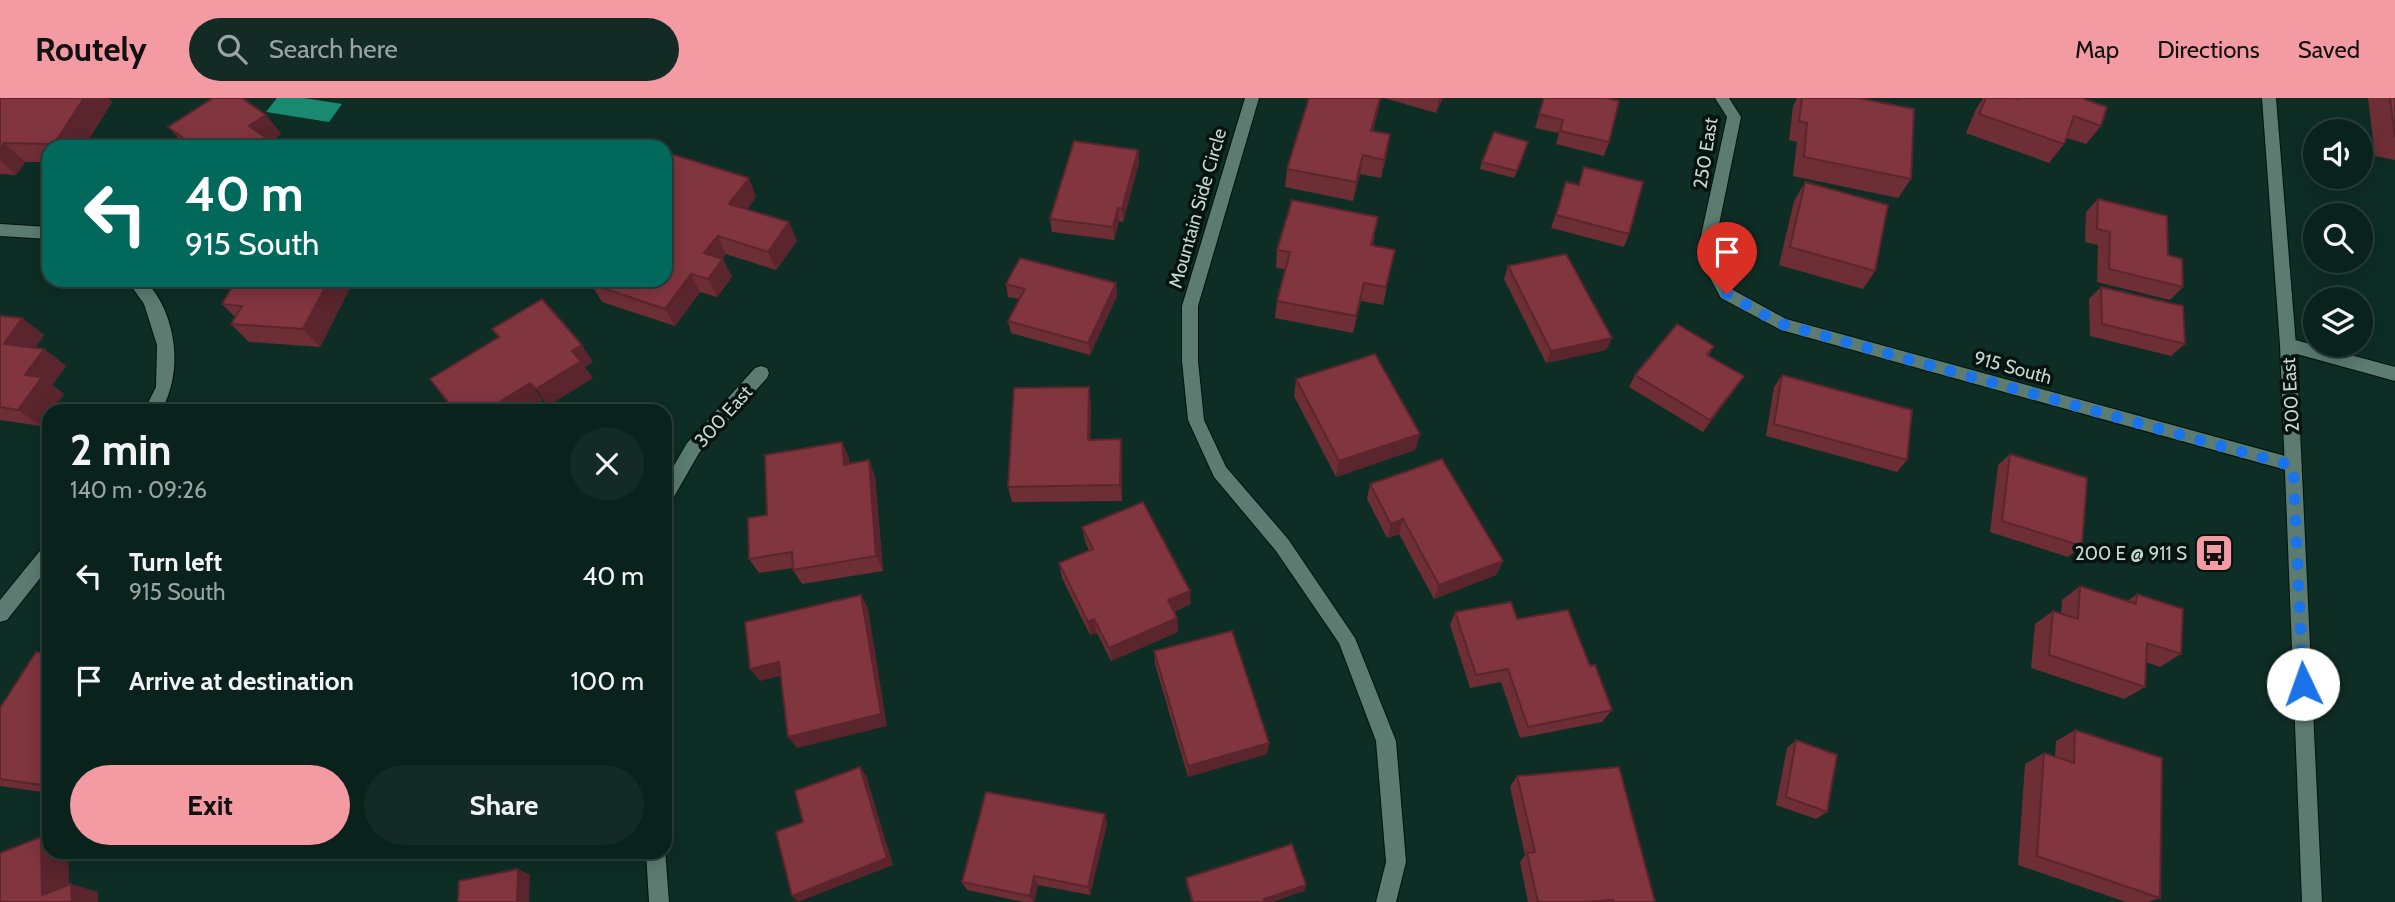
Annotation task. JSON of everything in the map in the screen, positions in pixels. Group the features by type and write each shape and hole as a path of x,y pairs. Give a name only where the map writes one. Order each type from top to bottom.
{"street":[{"name":"Mountain Side Circle","path":"1252,98 1190,306 1190,361 1196,420 1220,472 1282,545 1346,638 1386,741 1396,862 1385,902"},
{"name":"250 East","path":"1721,98 1734,117 1705,254 1727,294"},
{"name":"200 East","path":"2269,98 2288,345 2312,902"},
{"path":"0,230 42,233"},
{"path":"143,287 165,335 164,387 156,404"},
{"name":"915 South","path":"1727,294 1781,324 2293,466"},
{"path":"2288,345 2395,374"},
{"name":"300 East","path":"672,485 693,448 761,373"},
{"path":"0,614 42,562"},
{"path":"656,859 659,902"}],"shaded area":[{"path":"277,98 304,98 342,104 329,122 266,112"}],"building":[{"path":"0,98 84,98 57,140 42,140 42,144 4,143 0,150"},
{"path":"213,98 242,98 266,115 249,126 269,140 186,140 168,127"},
{"path":"1309,98 1380,98 1371,131 1390,134 1384,160 1363,155 1356,182 1287,169"},
{"path":"1544,98 1605,98 1619,101 1609,142 1560,131 1563,120 1539,114"},
{"path":"1802,98 1858,98 1914,109 1911,179 1804,157 1807,123 1799,121"},
{"path":"1986,98 2084,98 2107,107 2101,126 2074,116 2064,144 1979,114"},
{"path":"2390,98 2395,98 2395,137"},
{"path":"1494,132 1528,142 1517,171 1482,162"},
{"path":"1074,141 1138,150 1122,209 1118,208 1113,227 1050,219"},
{"path":"672,154 749,178 729,204 789,222 768,252 718,236 704,253 723,259 708,279 691,274 665,309 600,287 672,287"},
{"path":"1584,167 1643,182 1629,234 1556,215 1566,182 1579,185"},
{"path":"1805,182 1888,205 1875,271 1790,247"},
{"path":"2098,199 2167,216 2168,255 2182,259 2183,287 2109,269 2110,232 2097,229"},
{"path":"1292,200 1378,217 1371,245 1395,250 1386,287 1364,283 1356,316 1277,301 1290,252 1277,250"},
{"path":"1566,254 1612,338 1551,351 1508,266"},
{"path":"1020,258 1116,283 1088,343 1008,321 1025,289 1006,284"},
{"path":"232,287 325,287 303,329 231,324 242,306 222,304"},
{"path":"2101,287 2183,306 2185,344 2102,324"},
{"path":"542,299 582,345 572,351 581,361 536,389 530,383 496,404 450,404 430,379 499,337 492,329"},
{"path":"0,316 22,318 4,344 44,349 25,375 42,377 18,410 0,407"},
{"path":"1677,324 1714,346 1707,355 1744,376 1710,420 1635,375"},
{"path":"1375,354 1420,434 1339,461 1296,379"},
{"path":"1782,375 1912,410 1907,460 1774,424"},
{"path":"1089,387 1088,440 1121,439 1120,485 1008,487 1014,388"},
{"path":"842,442 844,465 869,460 876,556 793,570 792,552 749,559 748,518 767,515 765,455"},
{"path":"2010,454 2087,478 2082,546 2002,521"},
{"path":"1442,459 1503,561 1439,585 1403,519 1391,524 1370,484"},
{"path":"1143,502 1190,591 1168,600 1177,618 1109,648 1094,619 1088,622 1059,563 1093,549 1082,527"},
{"path":"2080,586 2136,604 2137,594 2183,609 2181,654 2147,643 2145,687 2049,655 2053,611 2078,619"},
{"path":"861,595 881,714 788,737 779,662 750,669 745,622"},
{"path":"1511,602 1517,619 1568,610 1590,666 1595,665 1612,710 1528,727 1508,669 1476,675 1455,612"},
{"path":"1232,631 1269,743 1188,766 1154,651"},
{"path":"36,652 42,653 42,785 0,779 0,708"},
{"path":"2075,730 2162,758 2160,898 2037,856 2044,753 2074,763"},
{"path":"1796,740 1837,755 1827,812 1786,797"},
{"path":"860,767 887,858 792,896 776,832 803,822 795,791"},
{"path":"1619,767 1655,902 1538,902 1527,853 1535,852 1517,776"},
{"path":"986,792 1105,814 1088,887 1034,876 1030,896 962,882"},
{"path":"41,837 42,895 71,884 72,902 0,902 0,853"},
{"path":"1292,844 1306,885 1264,899 1265,902 1193,902 1186,878"},
{"path":"518,869 517,902 458,902 459,881"}],"place":[{"name":"200 E @ 911 S","path":"2214,553"}],"route":[{"path":"1727,294 1781,324 2293,466 2303,684"}]}
